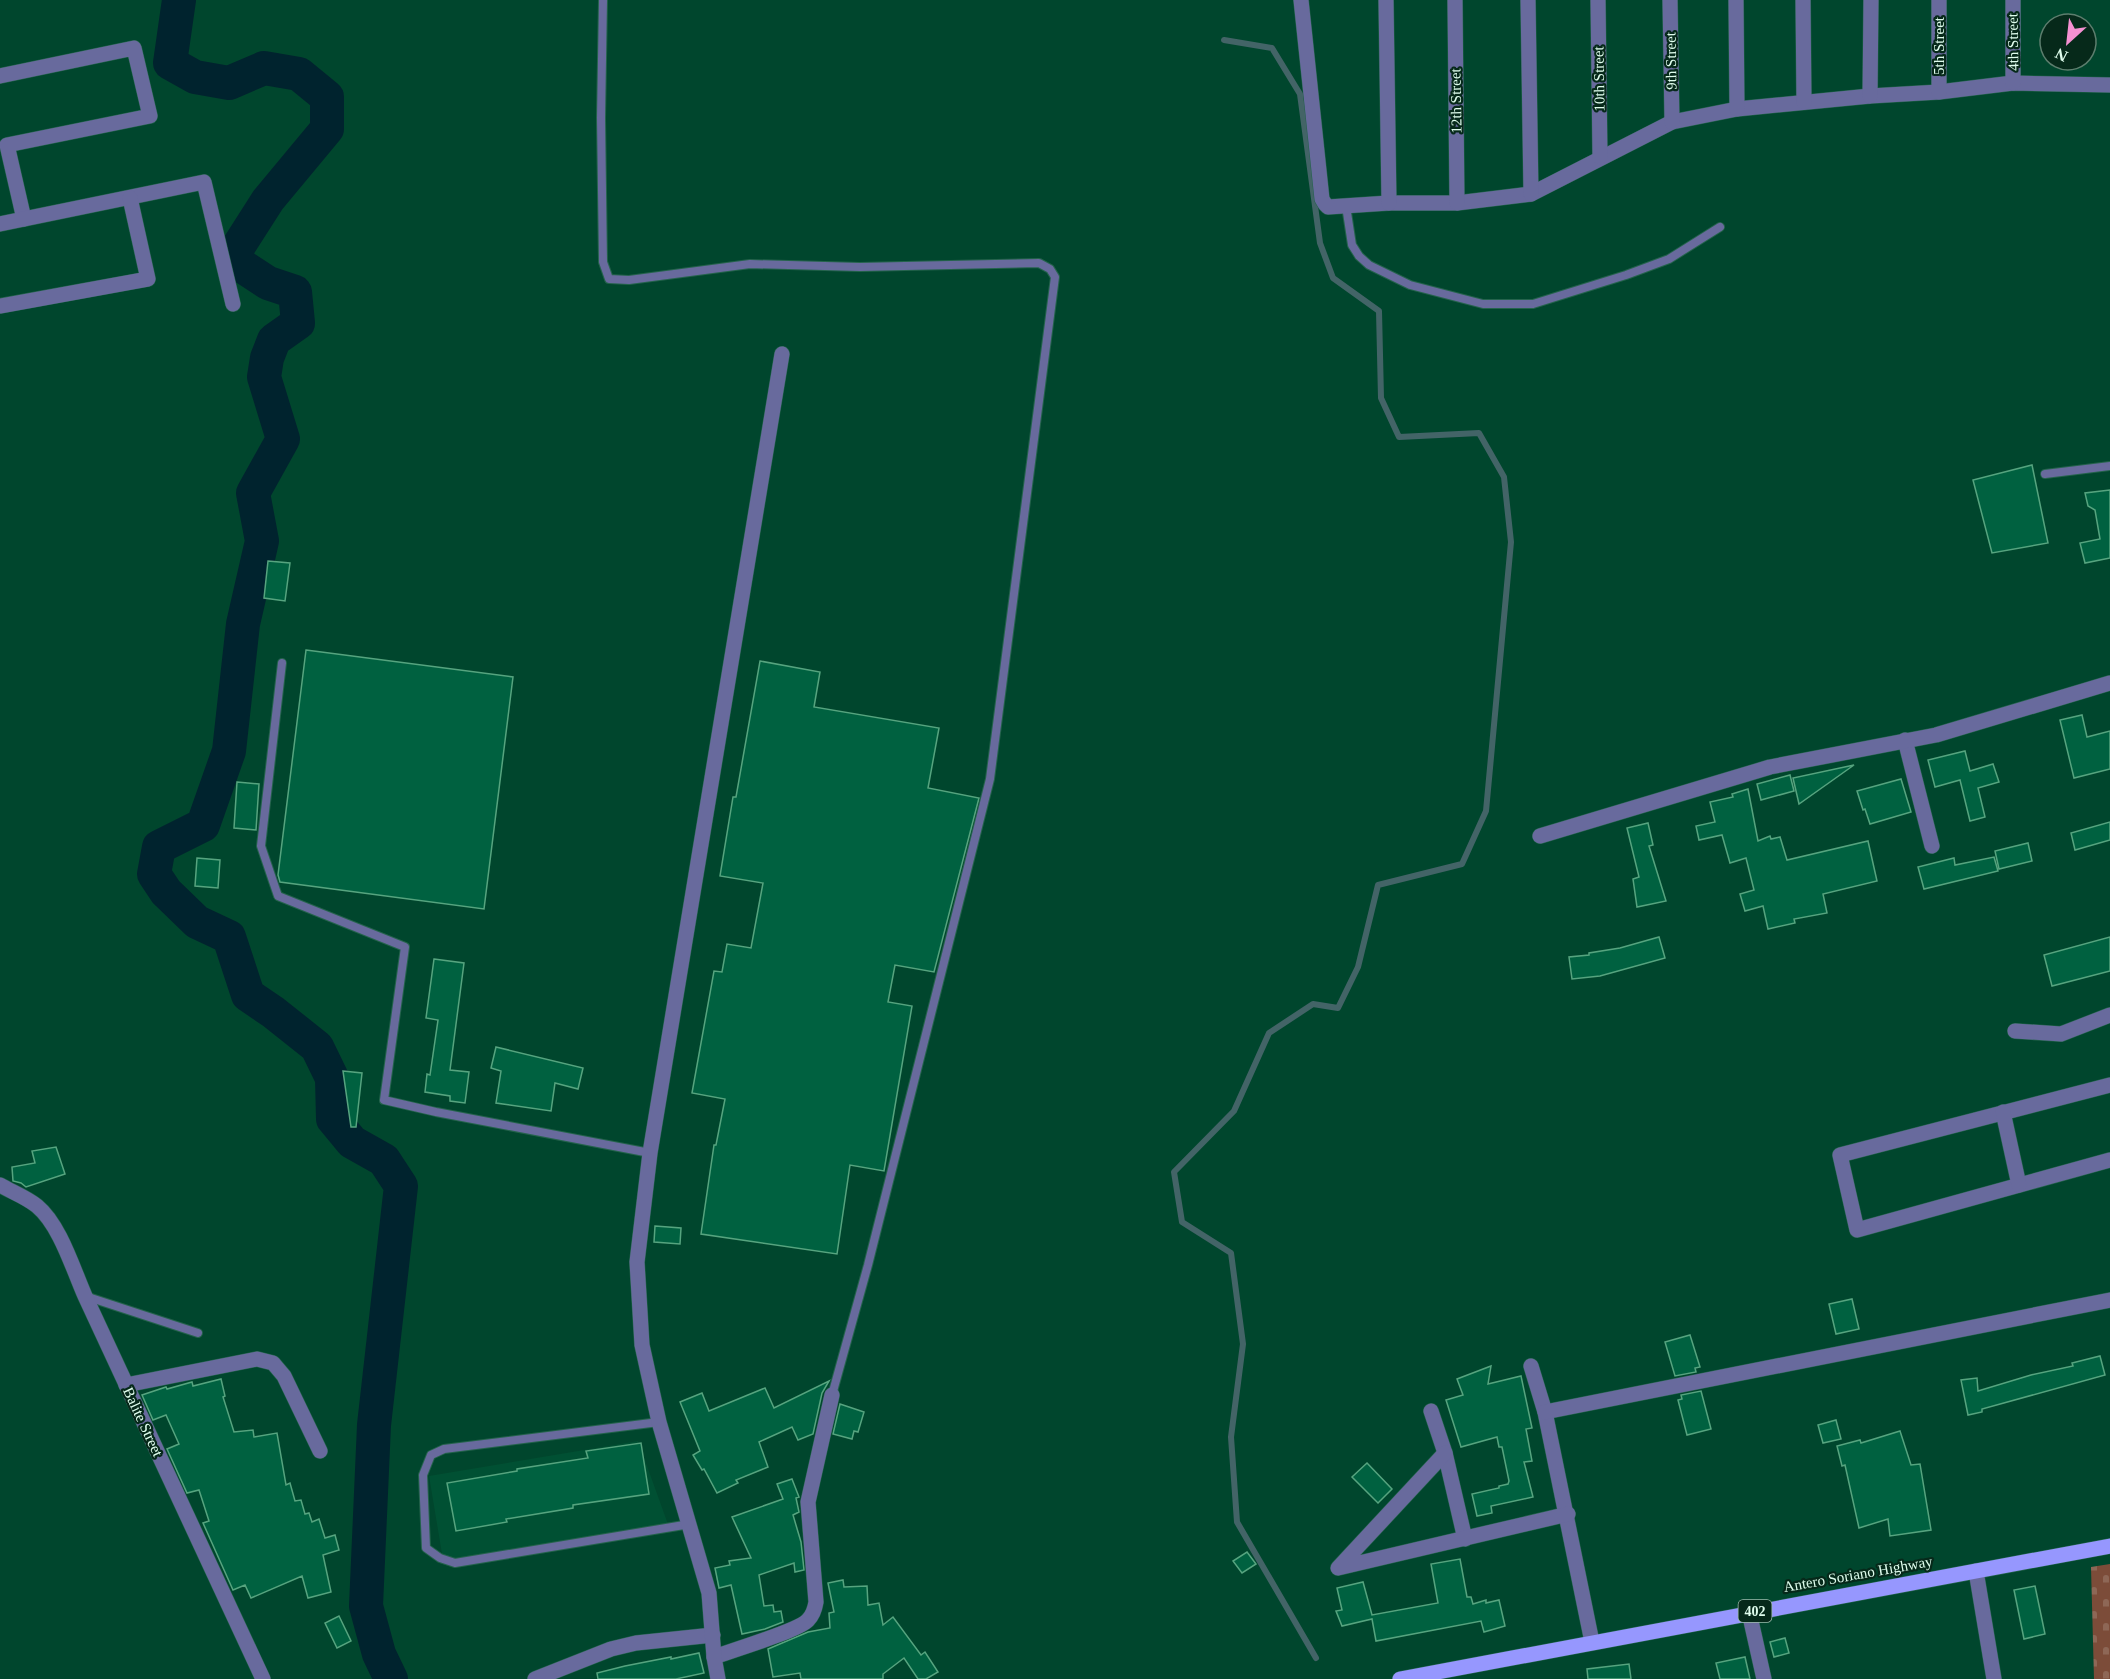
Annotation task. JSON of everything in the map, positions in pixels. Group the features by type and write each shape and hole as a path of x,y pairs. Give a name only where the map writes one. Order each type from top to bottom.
{"main road":[{"name":"Antero Soriano Highway","path":"1400,1679 2110,1546"}],"street":[{"path":"1301,0 1323,201 1329,207 1389,203 1457,203 1531,194 1672,122 1737,109 1870,96 1939,92 2013,83 2110,84"},
{"path":"1386,0 1389,203"},
{"name":"12th Street","path":"1455,0 1457,203"},
{"path":"1528,0 1531,194"},
{"name":"10th Street","path":"1598,0 1600,157"},
{"name":"9th Street","path":"1670,0 1672,122"},
{"path":"1736,0 1737,109"},
{"path":"1803,0 1804,102"},
{"path":"1870,96 1871,0"},
{"name":"5th Street","path":"1939,92 1940,0"},
{"name":"4th Street","path":"2013,0 2013,83"},
{"path":"0,76 134,48 150,116 7,145 24,219"},
{"path":"0,224 204,182 233,304"},
{"path":"0,306 148,279 130,198"},
{"path":"718,1679 709,1593 659,1422 642,1345 637,1262 650,1153 782,354"},
{"path":"1540,836 1770,767 1936,735 2110,683"},
{"path":"1905,740 1932,846"},
{"path":"2015,1031 2061,1034 2110,1015"},
{"path":"2110,1085 1840,1155 1857,1230 2110,1160"},
{"path":"2003,1112 2019,1185"},
{"name":"Balite Street","path":"0,1185 36,1205 48,1217 60,1238 84,1296 263,1679"},
{"path":"1545,1412 2110,1300"},
{"path":"126,1385 257,1359 273,1363 284,1376 320,1451"},
{"path":"1531,1366 1545,1412 1568,1514 1593,1642"},
{"path":"714,1656 795,1628 808,1621 814,1609 816,1602 808,1502 832,1395"},
{"path":"1431,1411 1445,1453 1465,1539"},
{"path":"1445,1453 1338,1568 1568,1514"},
{"path":"1976,1571 1994,1679"},
{"path":"1749,1612 1764,1679"},
{"path":"535,1679 611,1649 636,1643 712,1635"}],"lane":[{"path":"603,0 601,118 603,262 609,279 629,280 750,264 860,267 1039,262 1050,269 1055,277 990,779 868,1265 832,1395"},
{"path":"1346,206 1352,245 1369,265 1410,285 1483,304 1533,304 1626,274 1669,259 1719,227"},
{"path":"2045,474 2110,465"},
{"path":"282,663 261,846 278,896 405,947 384,1100 436,1113 650,1153"},
{"path":"84,1296 198,1333"},
{"path":"659,1422 444,1449 432,1455 423,1475 426,1548 440,1558 455,1563 690,1524"}],"shaded area":[{"path":"638,1441 669,1527 443,1560 429,1476"}],"green space":[{"path":"2110,1564 2110,1679 2094,1679 2091,1567"}],"building":[{"path":"2032,465 2048,543 1992,553 1973,480"},
{"path":"2110,490 2110,558 2085,563 2080,543 2100,539 2095,510 2088,506 2085,493"},
{"path":"268,561 290,563 285,601 264,598"},
{"path":"306,650 513,677 484,909 280,882 278,875"},
{"path":"760,661 820,672 814,707 939,728 928,788 979,798 934,972 895,965 888,1002 912,1006 884,1171 850,1165 837,1254 701,1234 714,1145 716,1145 725,1099 692,1093 714,971 722,972 727,944 751,948 763,883 720,876"},
{"path":"2082,715 2087,737 2110,731 2110,769 2074,778 2060,720"},
{"path":"1965,751 1970,771 1993,764 1999,782 1978,788 1985,817 1970,821 1960,780 1935,787 1928,760"},
{"path":"1854,765 1799,804 1793,778"},
{"path":"1790,775 1794,791 1761,800 1757,784"},
{"path":"1901,779 1911,812 1870,824 1857,791"},
{"path":"237,782 259,784 256,830 234,828"},
{"path":"1748,789 1758,841 1770,836 1771,839 1780,837 1787,860 1868,841 1877,881 1823,894 1827,913 1794,919 1795,923 1768,929 1763,906 1745,911 1740,894 1754,890 1746,858 1730,863 1722,835 1699,840 1696,826 1715,822 1710,802 1733,797 1732,794"},
{"path":"2110,822 2110,840 2075,850 2071,833"},
{"path":"1648,823 1653,845 1649,846 1666,901 1637,907 1633,879 1639,877 1627,828"},
{"path":"2028,843 2032,861 1999,869 1995,851"},
{"path":"1994,857 1998,871 1924,889 1918,867 1954,858 1955,865"},
{"path":"197,858 220,860 218,888 195,886"},
{"path":"1659,937 1665,958 1600,976 1572,979 1569,957 1589,955 1589,953 1620,948"},
{"path":"2110,937 2110,971 2052,986 2044,955"},
{"path":"434,959 464,963 450,1070 469,1072 465,1103 450,1101 450,1096 425,1092 427,1074 430,1075 438,1020 426,1018"},
{"path":"496,1047 583,1068 578,1089 555,1083 551,1111 496,1103 501,1071 491,1068"},
{"path":"343,1071 362,1073 356,1127 351,1127"},
{"path":"56,1147 65,1174 26,1187 13,1181 12,1167 35,1163 32,1151"},
{"path":"655,1226 681,1228 680,1244 654,1242"},
{"path":"1852,1299 1859,1329 1836,1334 1829,1304"},
{"path":"1690,1335 1700,1367 1695,1368 1696,1372 1675,1376 1665,1342"},
{"path":"2100,1356 2105,1375 1982,1409 1982,1412 1968,1415 1961,1380 1977,1378 1978,1391 2031,1375 2073,1366 2072,1363"},
{"path":"1491,1366 1488,1384 1521,1376 1532,1428 1526,1429 1532,1461 1524,1462 1533,1497 1491,1506 1492,1513 1477,1516 1472,1494 1508,1484 1502,1447 1499,1447 1497,1437 1461,1447 1446,1400 1463,1395 1457,1379"},
{"path":"221,1379 225,1396 223,1397 234,1432 253,1430 254,1437 277,1433 286,1485 290,1483 295,1501 301,1500 305,1514 309,1513 312,1522 319,1519 325,1538 335,1535 339,1550 323,1555 331,1592 308,1598 302,1576 251,1598 245,1585 233,1590 203,1523 209,1521 199,1490 187,1493 167,1449 179,1444 166,1415 153,1420 142,1395 166,1387 167,1389 192,1382 193,1386"},
{"path":"829,1381 822,1393 813,1434 798,1440 792,1427 759,1442 768,1467 736,1480 738,1483 717,1493 704,1469 702,1470 693,1455 700,1451 680,1402 702,1393 709,1411 765,1388 774,1408"},
{"path":"1701,1391 1711,1429 1687,1435 1678,1400 1682,1399 1681,1395"},
{"path":"840,1404 864,1412 858,1432 854,1431 852,1439 833,1434"},
{"path":"1836,1420 1841,1439 1823,1443 1818,1425"},
{"path":"1900,1431 1911,1465 1920,1464 1931,1530 1890,1536 1888,1519 1859,1528 1845,1465 1842,1466 1837,1446 1860,1440 1861,1443"},
{"path":"641,1443 649,1494 573,1505 573,1508 506,1519 507,1522 456,1531 447,1483 588,1458 586,1451"},
{"path":"1367,1463 1392,1489 1378,1503 1352,1477"},
{"path":"792,1479 799,1497 796,1498 799,1512 793,1515 801,1542 804,1570 795,1572 794,1563 759,1575 764,1606 773,1605 774,1612 781,1611 783,1622 742,1634 731,1585 719,1588 715,1568 730,1565 729,1561 751,1558 732,1517 783,1499 777,1484"},
{"path":"1247,1552 1256,1564 1242,1573 1233,1561"},
{"path":"1460,1559 1467,1597 1471,1597 1473,1604 1486,1600 1486,1603 1499,1600 1505,1626 1484,1632 1481,1621 1376,1641 1372,1619 1342,1626 1336,1611 1342,1610 1337,1588 1363,1582 1372,1615 1438,1603 1431,1564"},
{"path":"843,1580 844,1587 867,1586 868,1605 879,1603 883,1625 893,1617 921,1655 925,1652 938,1672 926,1679 918,1679 904,1658 883,1674 883,1679 801,1679 800,1673 773,1677 768,1649 808,1632 830,1628 829,1613 834,1612 828,1583"},
{"path":"2035,1586 2045,1634 2024,1639 2014,1590"},
{"path":"339,1616 351,1641 337,1648 325,1623"},
{"path":"1785,1638 1789,1653 1774,1657 1770,1642"},
{"path":"699,1653 704,1673 676,1679 598,1679 597,1673"},
{"path":"1745,1657 1750,1679 1720,1679 1716,1663"},
{"path":"1629,1664 1631,1679 1588,1679 1587,1669"}],"waterway":[{"path":"179,0 170,63 195,77 229,83 264,68 299,74 327,97 327,129 268,200 238,247 236,262 268,283 295,292 298,323 274,340 267,358 264,377 283,439 253,493 262,541 243,624 229,751 203,825 159,847 154,874 166,892 197,922 229,937 248,995 317,1047 332,1078 333,1119 352,1142 384,1160 401,1186 374,1425 366,1606 379,1654 391,1679"},
{"path":"1224,40 1272,48 1300,94 1320,243 1333,278 1379,311 1381,398 1399,437 1479,433 1504,477 1511,542 1486,811 1462,864 1378,885 1358,967 1338,1008 1313,1004 1269,1033 1234,1111 1174,1172 1182,1222 1231,1253 1243,1344 1231,1437 1237,1522 1316,1658"}]}
